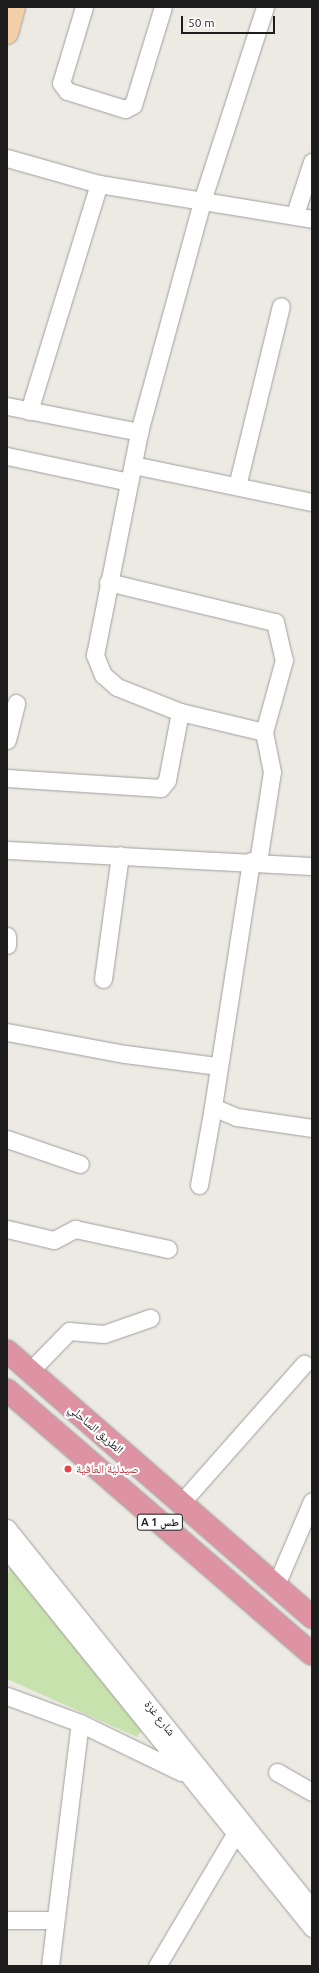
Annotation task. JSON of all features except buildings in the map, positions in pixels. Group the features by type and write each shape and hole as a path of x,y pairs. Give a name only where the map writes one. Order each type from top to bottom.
{"highway":[{"name":"الطريق الساحلي","path":"7,1351 312,1617"},
{"name":"A 1 طس","path":"7,1390 312,1654"}],"main road":[{"path":"7,34 14,7"}],"street":[{"path":"84,7 62,83 67,91 125,109 133,105 163,7"},
{"path":"263,7 202,201 139,432 95,644 95,655 103,675 117,687 180,712 264,732"},
{"path":"7,158 99,184 202,201 295,214 312,219"},
{"path":"295,214 312,162"},
{"path":"29,411 99,184"},
{"path":"237,486 281,306"},
{"path":"7,406 139,432"},
{"path":"7,456 129,482"},
{"path":"133,465 312,502"},
{"path":"108,582 275,622 284,660 264,732 272,772 254,861 199,1185"},
{"path":"7,740 16,703"},
{"path":"7,778 161,788 167,780 180,712"},
{"path":"7,850 254,861 312,866"},
{"path":"103,979 120,855"},
{"path":"7,945 8,936"},
{"path":"7,1032 126,1054 218,1066"},
{"path":"213,1107 237,1117 312,1128"},
{"path":"7,1139 80,1164"},
{"path":"7,1228 54,1240 74,1229 168,1249"},
{"path":"30,1371 70,1331 104,1334 150,1318"},
{"path":"181,1503 304,1364"},
{"path":"276,1585 312,1501"},
{"name":"شارع غزة","path":"7,1528 312,1909"},
{"name":"شارع غزة","path":"7,1550 185,1774 312,1928"},
{"path":"7,1696 80,1723 185,1774 203,1772"},
{"path":"50,1966 54,1920 80,1723"},
{"path":"277,1772 312,1792"},
{"path":"157,1966 235,1834"},
{"path":"7,1920 54,1920"}],"green space":[{"path":"12,1562 144,1727 137,1737 7,1679 7,1575"}],"place":[{"name":"صيدلية العافية","path":"68,1469"}]}
